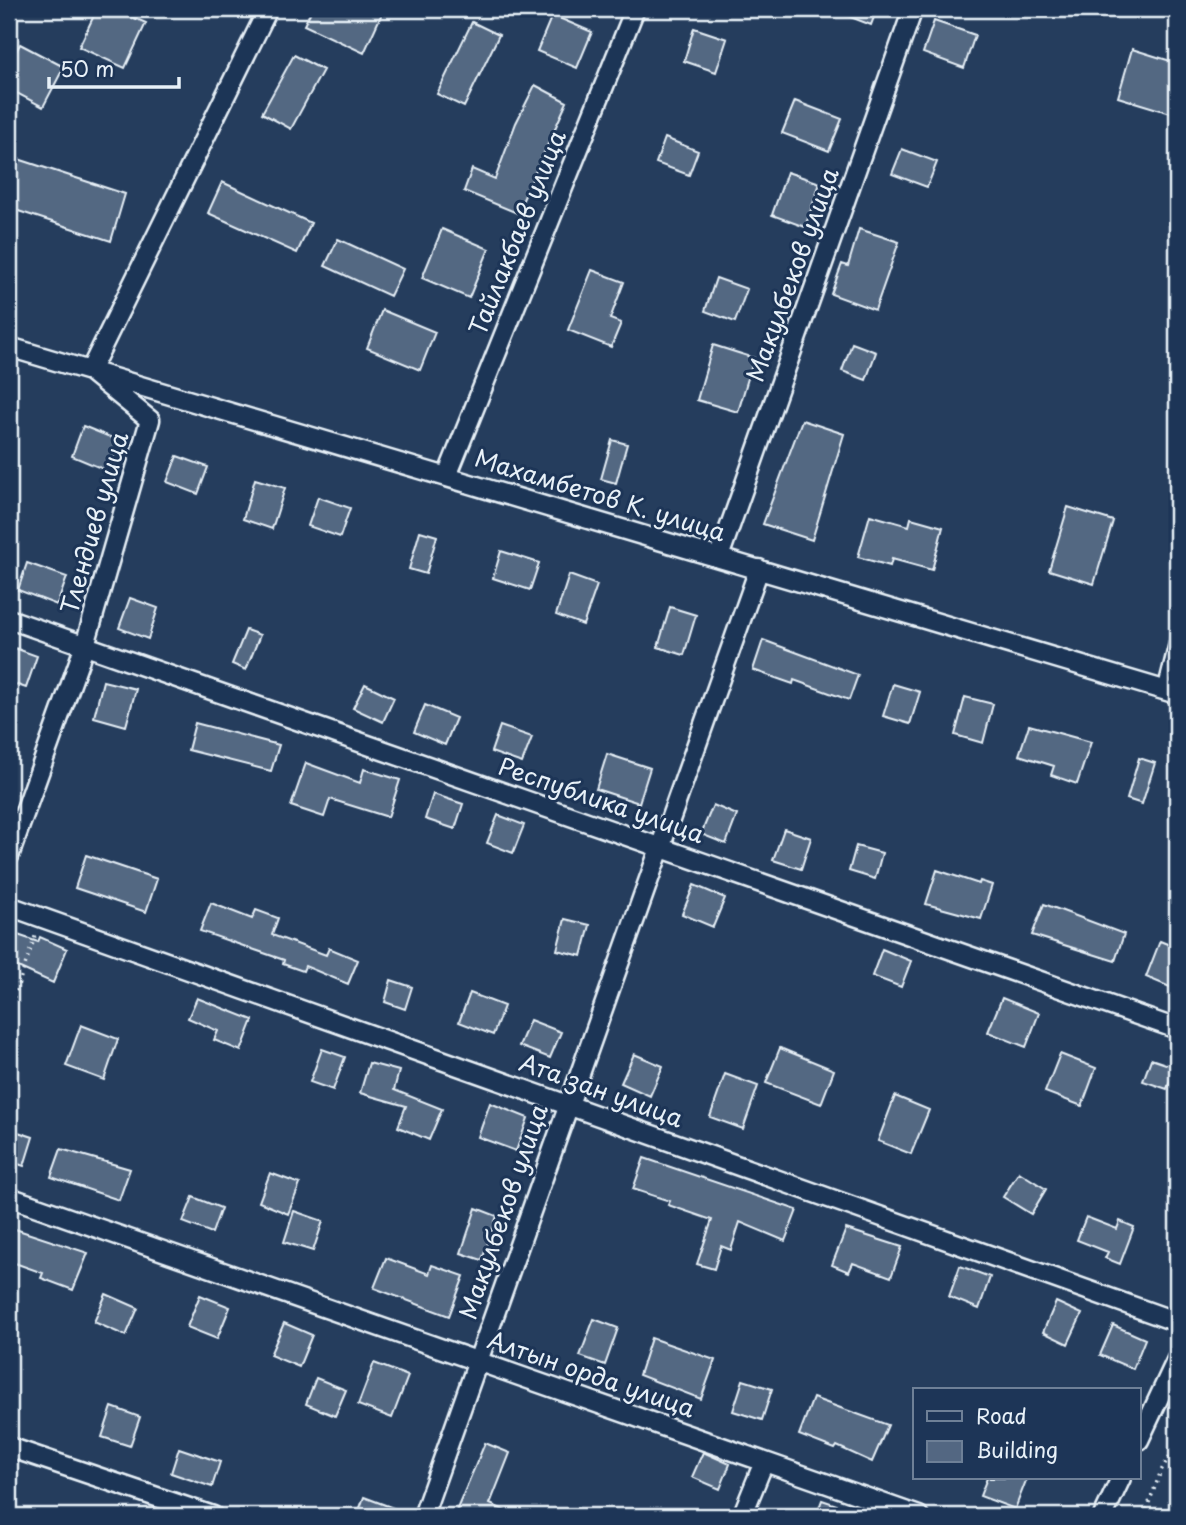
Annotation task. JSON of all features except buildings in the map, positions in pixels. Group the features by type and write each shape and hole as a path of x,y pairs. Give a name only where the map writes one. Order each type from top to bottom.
{"street":[{"path":"90,371 268,9"},
{"name":"Тайлакбаев улица","path":"447,476 635,9"},
{"name":"Макулбеков улица","path":"719,557 913,9"},
{"name":"Махамбетов К. улица","path":"9,346 1170,691"},
{"name":"Тлендиев улица","path":"9,856 85,645 150,420 90,371"},
{"name":"Макулбеков улица","path":"423,1516 759,569"},
{"name":"Республика улица","path":"9,619 1177,1029"},
{"name":"Ата зан улица","path":"9,906 1177,1322"},
{"name":"Алтын орда улица","path":"9,1197 919,1516"},
{"path":"1140,1438 1177,1359"},
{"path":"9,1447 213,1516"},
{"path":"742,1516 764,1462"},
{"path":"1102,1516 1120,1480"}],"lane":[{"path":"1170,691 1177,633"}],"path":[{"path":"9,1011 42,918"},
{"path":"1144,1516 1161,1471 1177,1443"}]}
